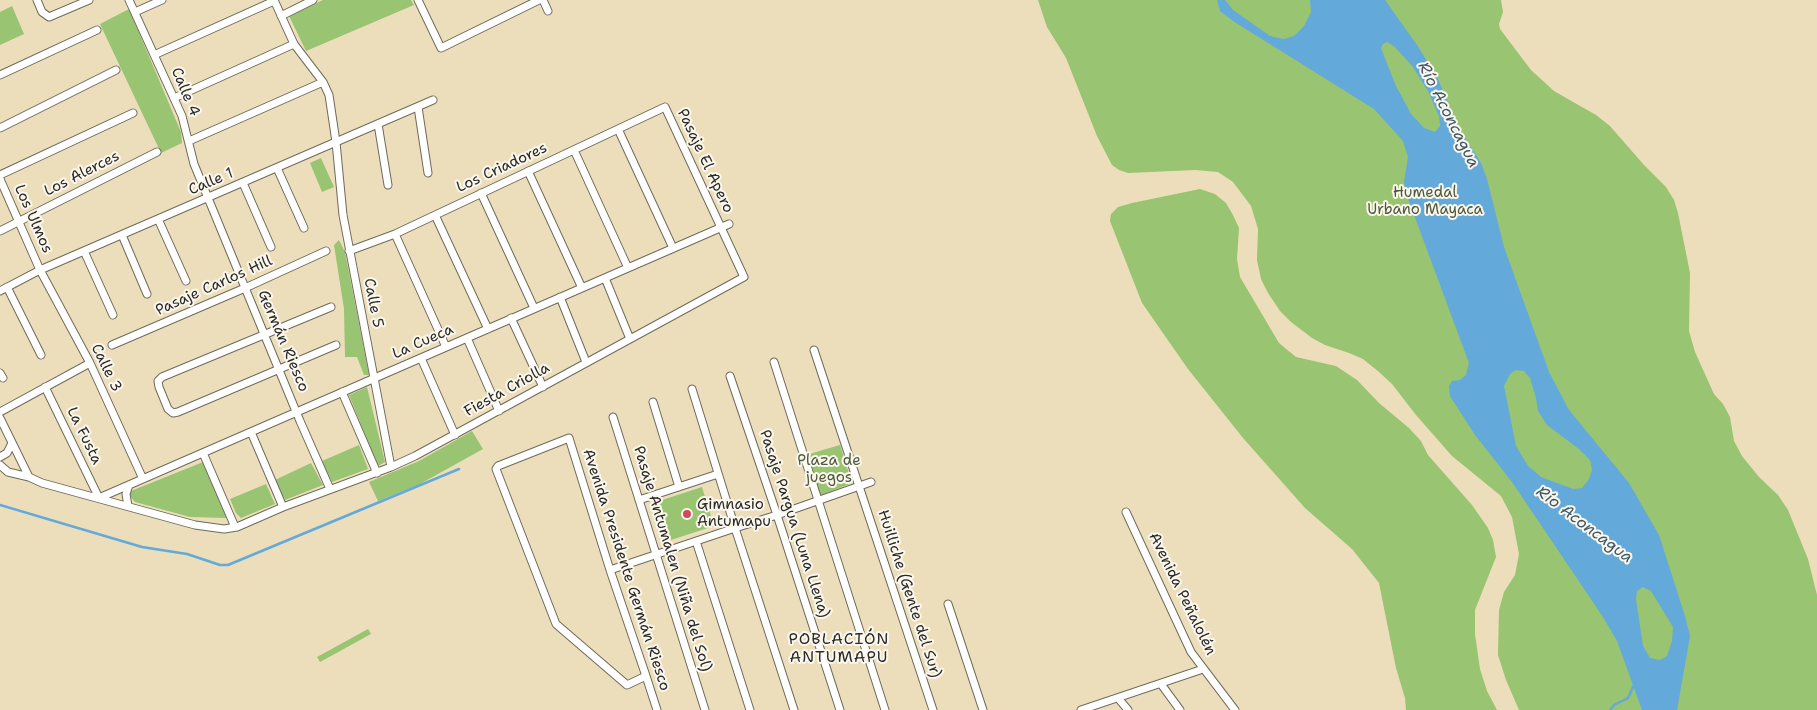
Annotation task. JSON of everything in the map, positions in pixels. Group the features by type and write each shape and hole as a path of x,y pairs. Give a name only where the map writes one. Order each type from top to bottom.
{"street":[{"path":"37,0 42,12 49,17 88,0"},
{"name":"Calle 4","path":"129,0 182,116 194,164 208,198"},
{"path":"135,12 162,0"},
{"path":"281,16 314,0"},
{"path":"420,0 441,48 539,0"},
{"path":"543,0 548,11"},
{"path":"154,55 274,1"},
{"name":"Calle 5","path":"274,1 294,44 323,82 330,95 343,215 392,467"},
{"path":"0,75 96,30"},
{"path":"174,98 294,44"},
{"path":"0,128 116,70"},
{"path":"189,141 323,82"},
{"name":"Calle 1","path":"4,289 40,270 433,100"},
{"path":"418,107 428,173"},
{"name":"Los Criadores","path":"349,251 395,234 665,107"},
{"name":"Pasaje El Apero","path":"665,107 720,228"},
{"path":"0,175 133,113"},
{"path":"378,124 388,185"},
{"path":"618,129 673,248"},
{"path":"574,150 628,268"},
{"name":"Los Alerces","path":"0,231 157,152"},
{"path":"277,168 304,228"},
{"path":"528,171 582,288"},
{"name":"Los Ulmos","path":"1,183 40,270"},
{"path":"243,183 270,247"},
{"path":"481,193 534,308"},
{"name":"Germán Riesco","path":"208,198 330,489"},
{"path":"435,215 488,328"},
{"path":"158,219 186,282"},
{"name":"La Cueca","path":"99,498 729,224"},
{"name":"Fiesta Criolla","path":"0,465 8,472 29,477 42,483 195,526 224,529 235,527 330,489 392,467 455,435 744,276 734,252 720,228"},
{"path":"395,234 446,346"},
{"path":"122,235 147,294"},
{"name":"Pasaje Carlos Hill","path":"112,345 245,288 326,250"},
{"path":"84,251 113,315"},
{"name":"Calle 3","path":"40,270 90,363 143,480"},
{"path":"605,278 630,339"},
{"path":"4,289 41,355"},
{"path":"560,297 586,362"},
{"path":"332,307 162,377 158,381 159,387 168,409 173,413 178,412 336,345"},
{"path":"511,318 543,387"},
{"path":"467,338 499,411"},
{"name":"Huilliche (Gente del Sur)","path":"814,350 932,710"},
{"path":"421,358 455,435"},
{"path":"774,362 885,710"},
{"path":"0,412 90,363"},
{"name":"Pasaje Pargua (Luna Llena)","path":"730,376 840,710"},
{"name":"La Fusta","path":"45,387 99,498"},
{"path":"692,389 794,710"},
{"path":"342,392 377,473"},
{"path":"653,402 679,487"},
{"name":"Pasaje Antumalen (Niña del Sol)","path":"613,417 705,710"},
{"path":"0,418 29,477"},
{"path":"251,432 283,507"},
{"name":"Avenida Presidente Germán Riesco","path":"646,676 627,685 556,624 496,469 498,466 569,438 610,570 646,676 656,710"},
{"path":"0,457 7,453 12,444"},
{"path":"202,454 235,527"},
{"path":"639,500 718,474"},
{"path":"610,570 871,482"},
{"path":"128,506 126,494 129,485"},
{"name":"Avenida Peñalolén","path":"1126,512 1191,652 1235,710"},
{"path":"696,541 750,710"},
{"path":"948,604 983,710"},
{"path":"1081,710 1204,669"},
{"path":"1161,684 1180,710"},
{"path":"1118,698 1128,710"}],"green space":[{"path":"323,0 411,0 414,5 306,51 289,16"},
{"name":"Humedal Urbano Mayaca","path":"1038,0 1501,0 1503,12 1499,24 1500,29 1531,70 1554,91 1596,115 1610,126 1666,187 1674,200 1690,273 1689,331 1695,352 1714,394 1723,404 1730,417 1734,441 1742,456 1759,477 1778,495 1788,510 1808,559 1817,595 1817,710 1519,710 1498,655 1499,610 1504,592 1515,575 1519,554 1512,517 1501,496 1452,456 1392,384 1379,372 1363,359 1325,345 1312,338 1280,311 1261,279 1257,260 1258,229 1251,206 1233,182 1218,172 1195,170 1128,173 1112,165 1097,136 1066,58 1047,27"},
{"path":"12,6 24,34 0,45 0,12"},
{"path":"129,9 181,132 182,143 161,153 100,24"},
{"path":"321,158 334,187 322,192 310,163"},
{"path":"1200,189 1215,194 1226,203 1233,215 1239,228 1237,259 1240,277 1279,343 1296,357 1336,366 1357,380 1421,441 1428,455 1472,505 1488,528 1493,540 1496,557 1475,610 1475,634 1480,669 1487,691 1497,710 1406,710 1405,698 1396,668 1379,583 1352,549 1305,508 1243,438 1188,369 1142,303 1110,221 1111,214 1118,207 1132,203"},
{"path":"339,240 345,252 369,375 364,375 357,357 345,357 344,309 334,245"},
{"path":"367,387 385,462 378,466 349,395"},
{"path":"472,431 483,449 420,484 378,501 369,482 419,461"},
{"path":"359,445 368,469 332,482 322,461"},
{"name":"Plaza de juegos","path":"840,445 852,483 819,496 806,455"},
{"path":"203,462 227,518 190,517 135,502 129,495 131,491"},
{"path":"311,463 323,485 285,500 275,480"},
{"path":"266,484 275,504 241,518 236,513 230,499"},
{"name":"Gimnasio Antumapu","path":"702,487 714,526 671,540 659,501"},
{"path":"368,629 371,634 320,662 317,657"}],"water":[{"name":"Río Aconcagua","path":"1217,0 1225,0 1233,10 1270,36 1284,39 1294,36 1304,26 1311,12 1310,0 1385,0 1417,45 1438,79 1458,127 1481,163 1487,179 1504,247 1549,372 1569,410 1629,483 1659,535 1690,636 1677,710 1642,710 1617,641 1603,617 1512,482 1475,435 1450,396 1449,386 1452,381 1460,380 1466,375 1469,363 1407,196 1404,182 1408,157 1403,141 1374,109 1220,11","holes":["1387,42 1395,47 1413,67 1428,91 1439,116 1440,126 1435,132 1424,128 1411,114 1396,86 1381,48","1516,370 1524,371 1530,378 1538,411 1547,425 1579,449 1590,460 1592,470 1589,479 1582,488 1573,489 1541,477 1528,466 1516,446 1504,386 1510,374","1643,587 1651,591 1673,627 1672,641 1667,656 1660,660 1650,658 1643,646 1636,599 1637,591"]}],"waterway":[{"path":"0,505 142,547 187,554 220,565 228,565 459,469"},
{"path":"1610,710 1614,705 1628,698 1634,685"}],"place":[{"name":"Gimnasio Antumapu","path":"687,514"}],"district":[{"name":"POBLACIÓN ANTUMAPU","path":"839,649"}]}
